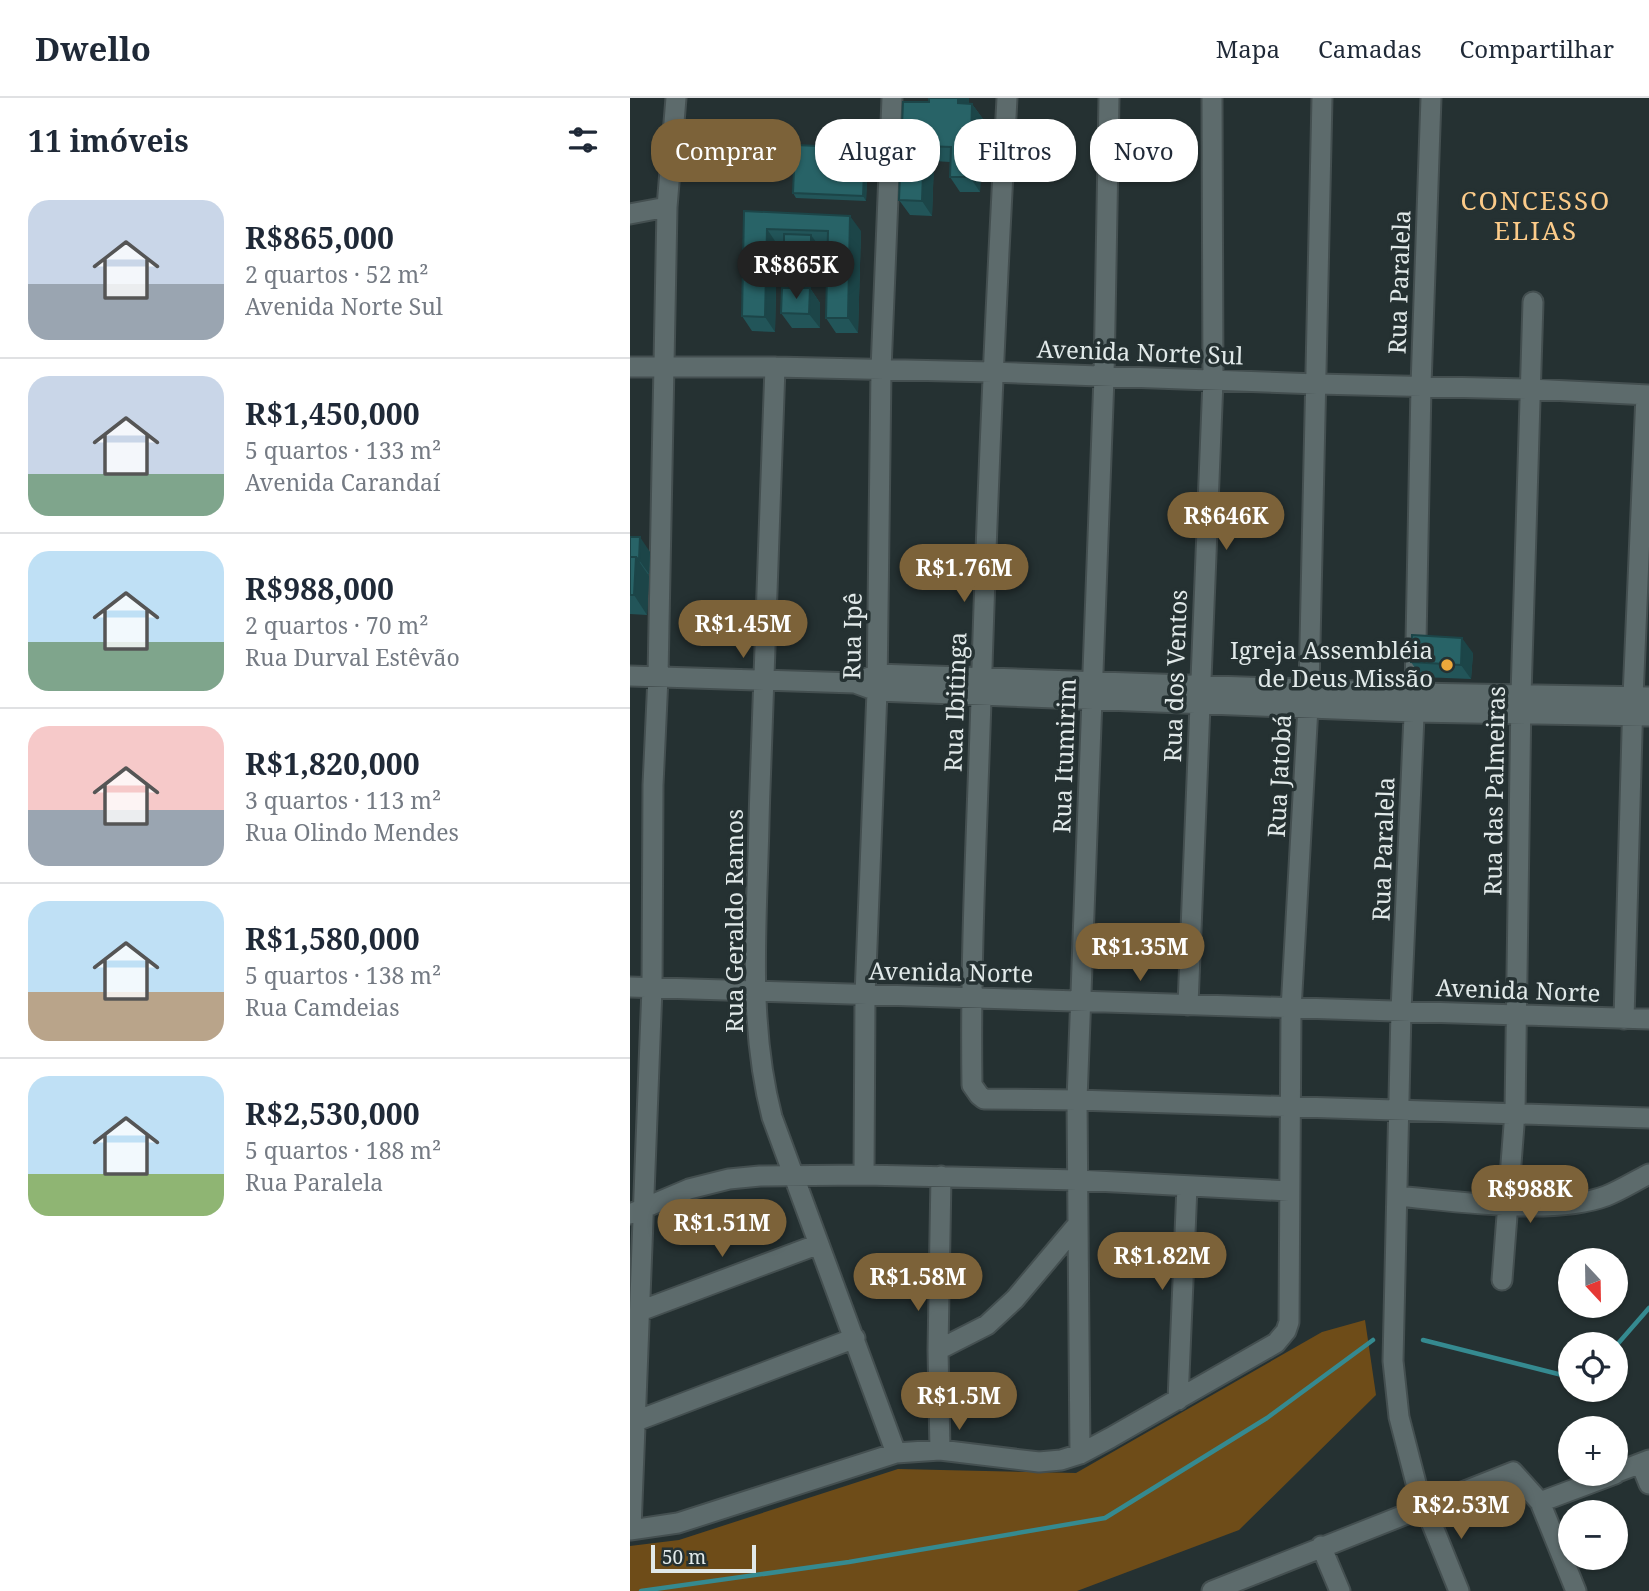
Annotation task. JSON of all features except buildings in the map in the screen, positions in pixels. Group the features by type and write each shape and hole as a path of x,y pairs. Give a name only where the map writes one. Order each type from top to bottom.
{"street":[{"path":"676,98 667,207 658,677 653,785 652,988 637,1210 640,1311 631,1530 678,1523 896,1453 940,1450 1039,1462 1061,1460 1080,1454 1178,1400 1187,1186"},
{"name":"Rua Ipê","path":"864,1175 864,996 877,683 881,370 892,98"},
{"name":"Rua Ibitinga","path":"1007,98 992,372 971,998 972,1085 984,1099 1077,1100"},
{"name":"Rua Itumirim","path":"1080,1454 1077,1100 1104,377 1109,98"},
{"name":"Rua dos Ventos","path":"1188,1005 1213,380 1213,98"},
{"name":"Rua Jatobá","path":"1178,1400 1276,1343 1286,1331 1289,1322 1291,1010 1308,698 1322,98"},
{"name":"Rua Paralela","path":"1431,98 1421,386 1415,703 1401,1011 1393,1361 1399,1418 1425,1506 1459,1591"},
{"path":"630,214 667,207"},
{"name":"Rua das Palmeiras","path":"1502,1280 1515,1112 1521,704 1533,302"},
{"name":"Avenida Norte Sul","path":"630,366 775,366 992,372 1647,395"},
{"name":"Rua Geraldo Ramos","path":"775,366 762,681 755,991 760,1061 765,1090 794,1176 896,1453"},
{"path":"1624,1019 1641,706 1647,395"},
{"path":"630,676 1200,693 1415,703 1641,706"},
{"name":"Avenida Norte","path":"630,987 1291,1010 1649,1019"},
{"path":"1077,1100 1649,1118"},
{"path":"1396,1196 1506,1205 1566,1205 1605,1196 1649,1174"},
{"path":"637,1210 689,1189 729,1179 760,1176 941,1176 1289,1191"},
{"path":"940,1450 938,1350 941,1176"},
{"path":"938,1350 987,1325 1015,1299 1078,1224"},
{"path":"640,1311 819,1244"},
{"path":"636,1421 855,1338"},
{"path":"1628,1468 1645,1462 1649,1484"},
{"path":"1220,1589 1321,1546 1513,1472 1540,1502 1576,1591"},
{"path":"1540,1502 1581,1486"},
{"path":"1321,1546 1340,1591"}],"shaded area":[{"path":"1365,1320 1376,1395 1239,1530 1077,1591 630,1591 630,1546 679,1540 898,1469 1076,1473 1322,1332"}],"waterway":[{"path":"1628,1332 1649,1308"},
{"path":"641,1591 849,1562 1105,1518 1267,1418 1373,1340"},
{"path":"1423,1340 1558,1374"}],"place":[{"name":"Igreja Assembléia de Deus Missão","path":"1447,665"}],"district":[{"name":"CONCESSO ELIAS","path":"1536,216"}]}
